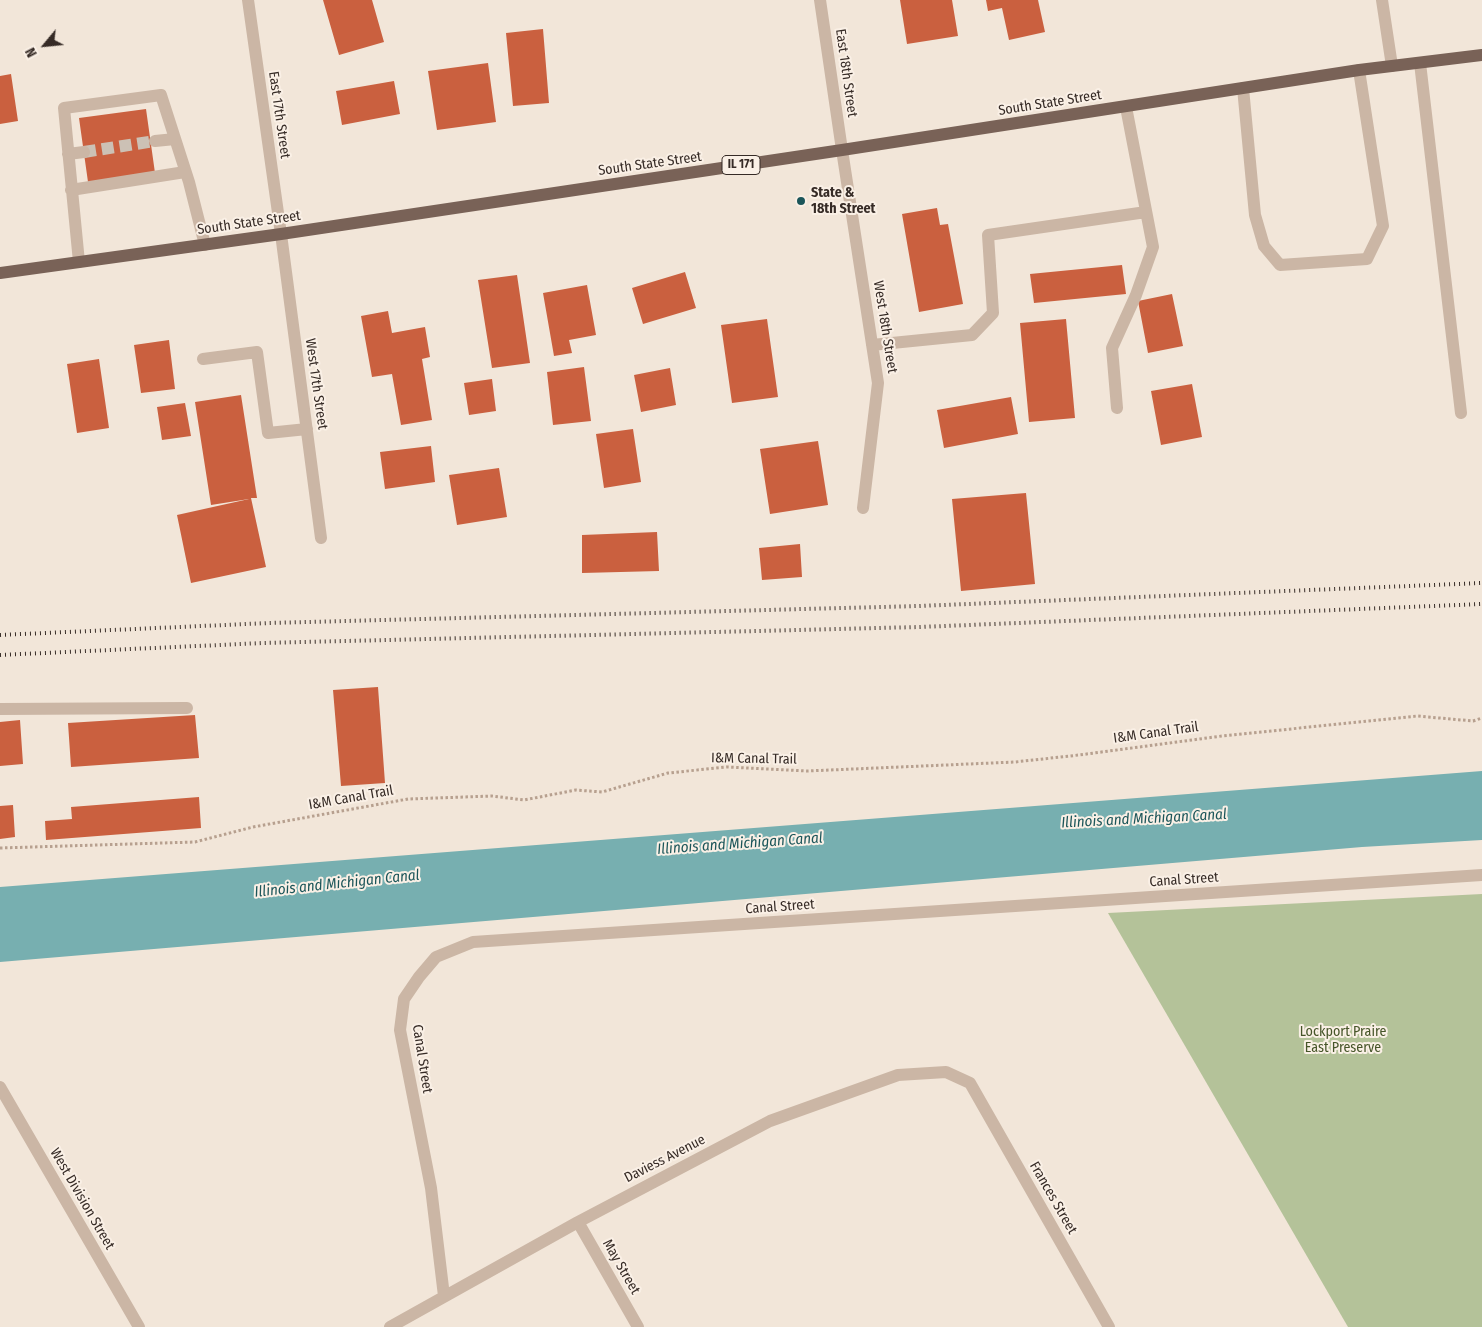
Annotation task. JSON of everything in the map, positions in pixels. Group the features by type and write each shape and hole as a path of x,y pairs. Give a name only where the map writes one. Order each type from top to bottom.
{"main road":[{"name":"South State Street","path":"0,273 281,234 1126,107 1359,70 1482,55"}],"street":[{"name":"East 17th Street","path":"248,0 281,234"},
{"name":"East 18th Street","path":"820,0 842,150"},
{"path":"1382,0 1392,66"},
{"path":"1420,63 1462,412"},
{"path":"1243,88 1255,215 1264,246 1280,265 1367,259 1383,226 1359,70"},
{"path":"79,262 64,108 161,95 205,245"},
{"path":"1117,408 1112,348 1136,295 1153,248 1126,107"},
{"path":"155,142 175,139"},
{"name":"West 18th Street","path":"842,150 878,383 863,508"},
{"path":"68,154 84,152"},
{"path":"71,190 185,172"},
{"path":"872,345 972,335 993,313 988,235 1146,212"},
{"name":"West 17th Street","path":"281,234 321,538"},
{"path":"202,359 257,352 268,433 307,428"},
{"path":"0,709 186,708"},
{"name":"Canal Street","path":"444,1296 431,1188 400,1030 404,999 436,957 473,942 1482,875"},
{"name":"Daviess Avenue","path":"390,1327 578,1222 770,1121 898,1075 946,1072 970,1083"},
{"name":"Frances Street","path":"970,1083 1109,1327"},
{"name":"West Division Street","path":"0,1087 139,1327"},
{"name":"May Street","path":"578,1222 638,1327"}],"path":[{"name":"I&M Canal Trail","path":"0,848 195,842 253,827 408,799 492,796 524,800 576,790 602,792 668,773 727,767 807,771 1015,762 1222,736 1418,716 1473,721 1482,718"}],"green space":[{"name":"Lockport Praire East Preserve","path":"1482,894 1482,1327 1348,1327 1108,913"}],"water":[{"name":"Illinois and Michigan Canal","path":"1482,771 1482,840 1362,847 0,962 0,887"}],"building":[{"path":"323,0 372,0 384,42 339,55"},
{"path":"900,0 952,0 958,36 907,44"},
{"path":"986,0 1038,0 1045,32 1009,40 1002,8 988,11"},
{"path":"543,29 549,103 513,106 506,33"},
{"path":"488,63 496,122 437,130 428,71"},
{"path":"11,74 18,121 0,124 0,76"},
{"path":"394,81 400,114 342,125 336,91"},
{"path":"146,109 155,173 88,182 79,118"},
{"path":"937,208 940,225 948,224 963,304 919,312 902,214"},
{"path":"1122,265 1126,294 1034,303 1030,274"},
{"path":"685,272 696,308 643,324 632,288"},
{"path":"517,275 530,363 492,368 478,280"},
{"path":"587,285 596,335 569,340 572,353 554,356 543,293"},
{"path":"1172,294 1183,346 1148,353 1138,301"},
{"path":"388,311 392,333 425,327 430,357 422,359 432,420 401,425 392,374 372,377 361,316"},
{"path":"767,319 778,397 732,403 721,325"},
{"path":"1066,319 1075,418 1029,422 1020,323"},
{"path":"169,340 175,389 141,393 134,345"},
{"path":"99,359 109,428 77,433 67,364"},
{"path":"584,367 591,421 553,425 547,372"},
{"path":"670,368 676,405 641,412 634,375"},
{"path":"492,379 496,411 469,415 464,383"},
{"path":"1192,384 1202,437 1161,445 1151,391"},
{"path":"241,395 257,498 251,498 266,567 191,583 177,515 249,499 211,505 195,402"},
{"path":"1011,397 1018,434 944,448 937,410"},
{"path":"185,403 191,436 162,440 157,407"},
{"path":"633,429 641,482 604,488 596,434"},
{"path":"818,441 828,505 770,514 760,449"},
{"path":"431,446 435,482 385,489 380,452"},
{"path":"499,468 507,517 457,525 449,475"},
{"path":"1026,493 1035,584 961,591 952,499"},
{"path":"657,532 659,571 582,573 582,535"},
{"path":"800,544 802,577 762,580 759,548"},
{"path":"378,687 385,783 341,786 333,690"},
{"path":"195,715 199,758 71,767 68,723"},
{"path":"20,720 23,764 0,766 0,722"},
{"path":"199,797 201,828 46,840 45,821 72,819 71,807"},
{"path":"13,805 15,837 0,839 0,806"}],"tunnel":[{"path":"84,152 155,141"}],"railway":[{"path":"0,635 269,623 919,606 1482,583"},
{"path":"0,655 263,643 920,627 1482,604"}],"place":[{"name":"State & 18th Street","path":"801,201"}]}
